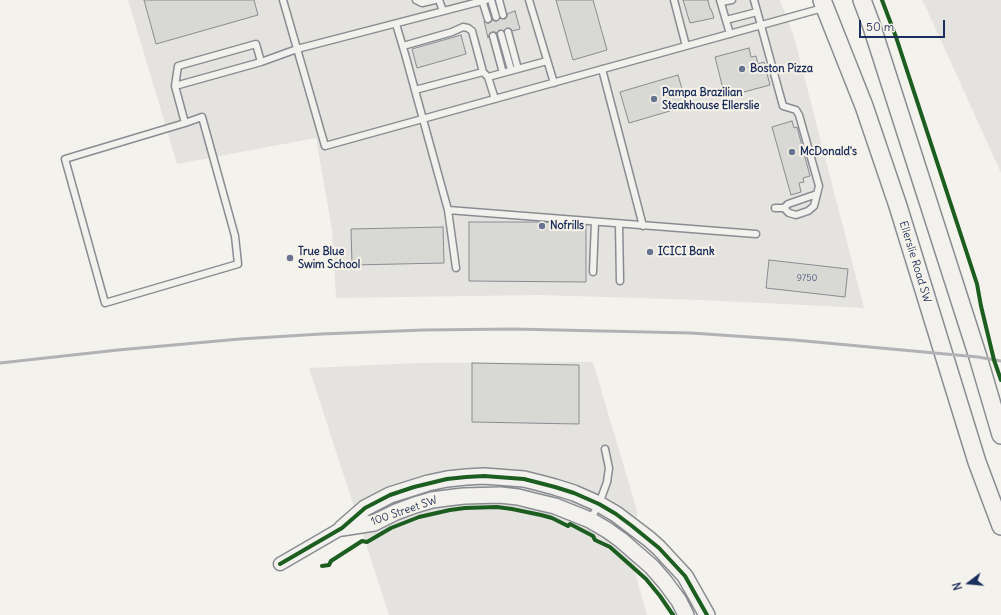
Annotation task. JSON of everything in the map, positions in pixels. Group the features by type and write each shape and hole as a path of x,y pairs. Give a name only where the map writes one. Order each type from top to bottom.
{"main road":[{"path":"862,0 872,24 976,350 1001,436"},
{"name":"Ellerslie Road SW","path":"823,4 866,113 898,206 977,462 1001,526"}],"street":[{"name":"100 Street SW","path":"280,564 342,528 365,508 390,495 428,483 447,479 484,476 524,479 574,493 598,504 621,518 659,548 685,576 707,615"},
{"name":"100 Street SW","path":"342,528 374,523 402,510 432,500 464,496 500,495 518,497 555,506 590,520 621,540 652,567 679,601 686,615"}],"lane":[{"path":"283,0 325,146 730,34 823,4"},
{"path":"416,0 422,3 435,0"},
{"path":"439,0 443,11"},
{"path":"175,86 261,62 297,49 484,0 488,20"},
{"path":"492,0 496,17"},
{"path":"499,0 503,15"},
{"path":"529,0 554,83"},
{"path":"674,0 686,46"},
{"path":"730,34 721,1 732,0"},
{"path":"754,0 783,106 796,110 799,115 819,186 814,206 808,211 796,215 789,213 784,208"},
{"path":"726,20 757,12"},
{"path":"396,24 448,210 456,268"},
{"path":"403,46 452,32 464,27 468,28 472,31 483,72 488,77 495,99"},
{"path":"508,32 518,69"},
{"path":"501,34 512,70"},
{"path":"493,36 503,73"},
{"path":"185,123 175,86 178,66 256,44 261,62"},
{"path":"488,77 547,61"},
{"path":"602,69 643,226"},
{"path":"415,90 483,72"},
{"path":"202,118 235,236 238,264 105,303 65,159 185,123 202,118"},
{"path":"775,208 784,208 788,204 817,194"},
{"path":"448,210 756,234"},
{"path":"593,272 595,222"},
{"path":"619,224 620,281"},
{"path":"590,520 608,482 609,468 605,449"}],"shaded area":[{"path":"128,0 780,0 794,37 864,308 701,300 540,295 336,298 332,230 316,138 177,164"},
{"path":"922,0 1001,0 1001,173 928,12"},
{"path":"593,362 637,511 635,573 647,615 389,615 309,368 416,363"}],"building":[{"path":"144,0 254,0 258,15 156,44"},
{"path":"556,0 593,0 607,50 573,60"},
{"path":"683,0 708,0 714,18 690,23"},
{"path":"515,11 520,29 512,31 511,29 507,28 504,31 499,30 497,33 490,33 488,38 484,21 489,23 492,20 497,21 500,18 505,19 507,14"},
{"path":"461,35 466,54 417,68 412,49"},
{"name":"Boston Pizza","path":"749,48 751,57 756,56 758,64 764,62 770,85 725,97 715,57"},
{"name":"Pampa Brazilian Steakhouse Ellerslie","path":"678,75 687,106 629,123 620,92"},
{"name":"McDonald's","path":"792,121 794,128 797,127 810,176 803,178 804,182 799,183 801,192 791,195 772,127"},
{"path":"469,222 543,222 586,225 586,282 469,281"},
{"path":"443,227 444,263 352,265 351,229"},
{"path":"769,260 848,269 845,297 766,288"},
{"path":"472,363 579,365 579,424 472,422"}],"railway":[{"path":"0,363 240,339 424,330 513,329 691,333 794,340 978,357 1001,361"}],"cycle path":[{"path":"882,0 896,37 977,284 994,360 1001,380"},
{"path":"280,564 342,528 365,508 390,495 414,487 447,479 484,476 524,479 574,493 599,504 616,514 659,548 685,576 707,615"},
{"path":"322,566 329,565 331,561 362,541 367,542 391,528 419,517 465,508 497,507 512,509 552,518 568,526 570,524 593,536 595,540 610,547 646,579 673,615"}],"place":[{"name":"Boston Pizza","path":"742,69"},
{"name":"Pampa Brazilian Steakhouse Ellerslie","path":"654,99"},
{"name":"McDonald's","path":"792,152"},
{"name":"Nofrills","path":"542,226"},
{"name":"ICICI Bank","path":"650,252"},
{"name":"True Blue Swim School","path":"290,258"}]}
